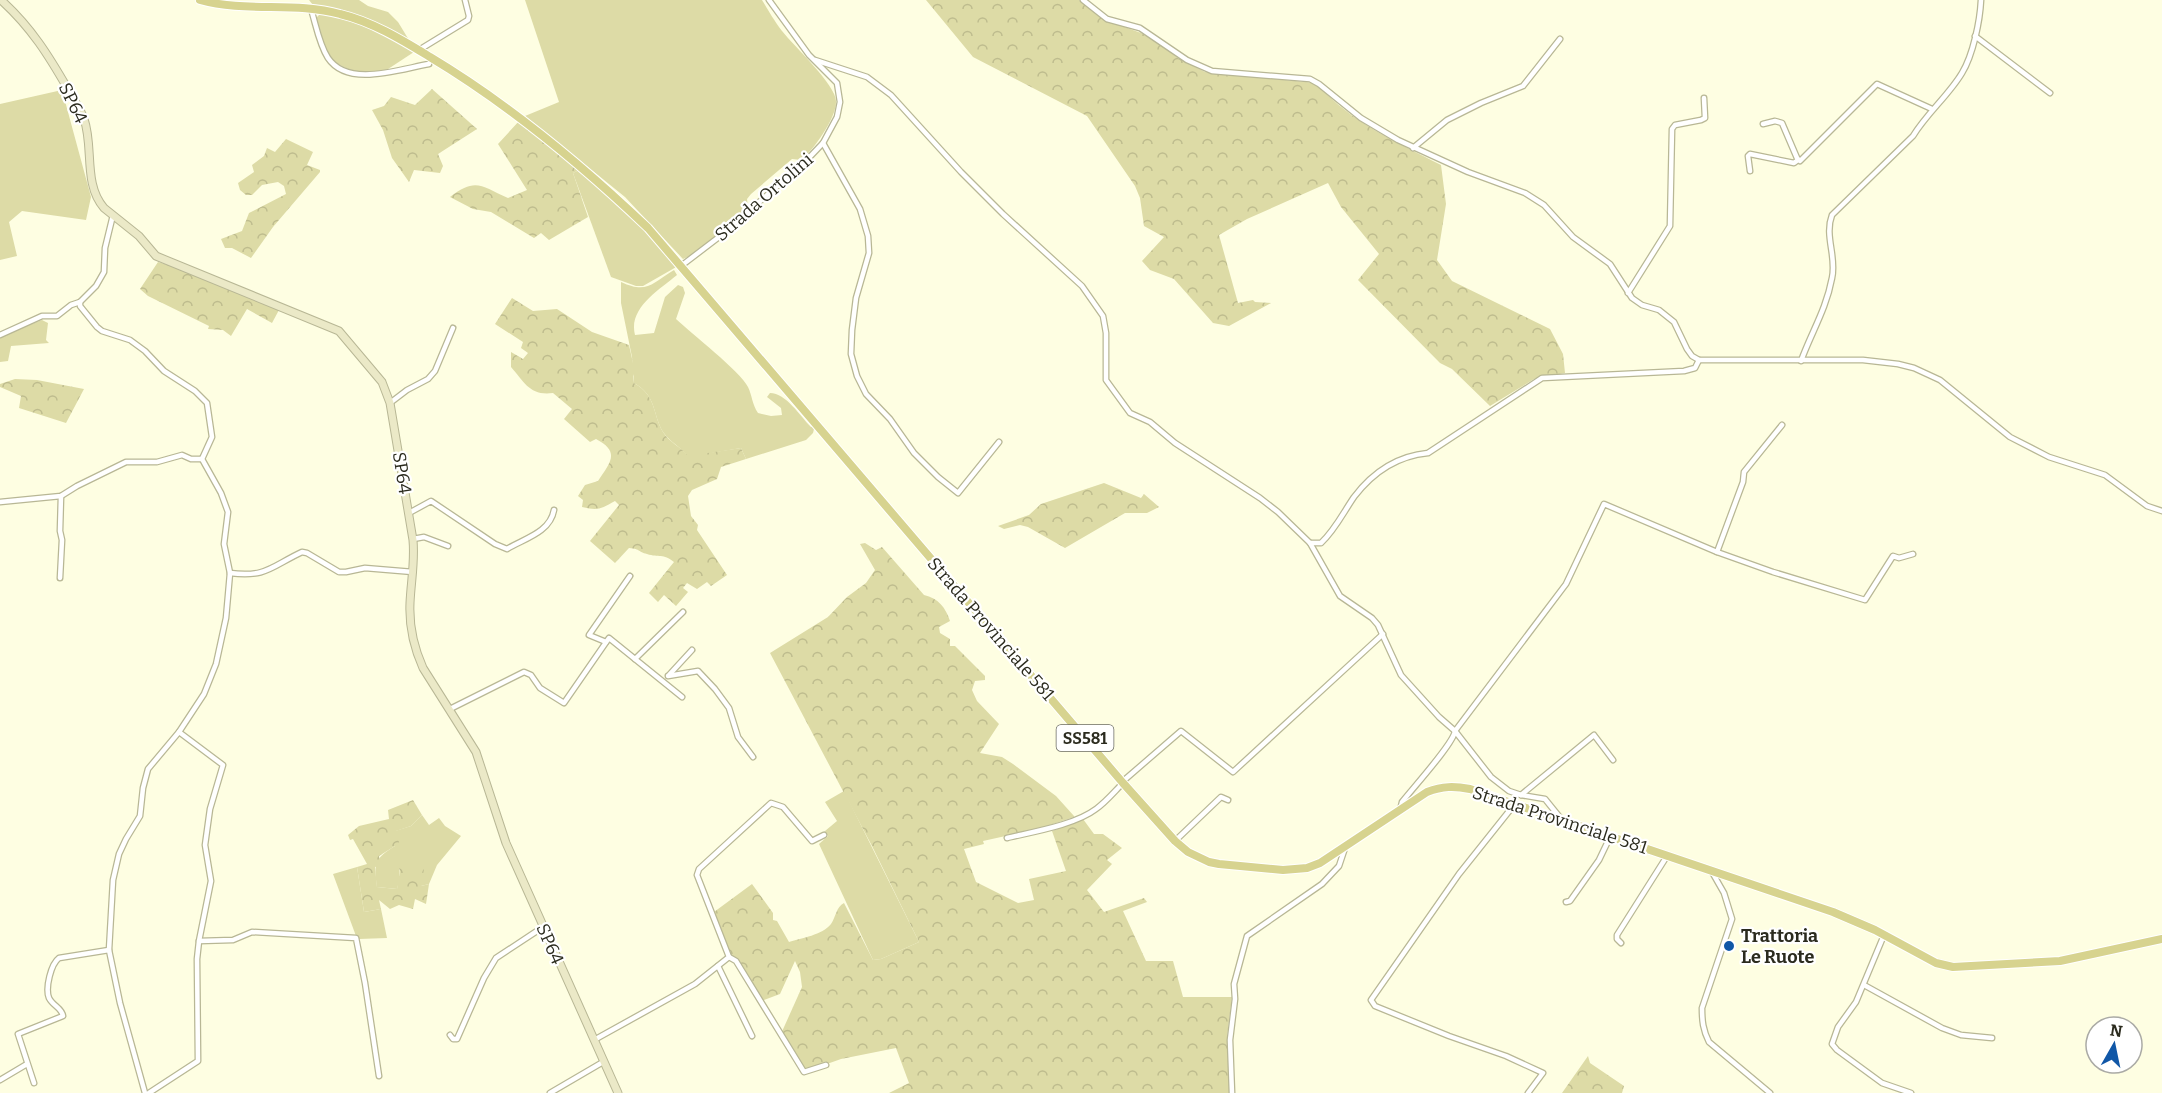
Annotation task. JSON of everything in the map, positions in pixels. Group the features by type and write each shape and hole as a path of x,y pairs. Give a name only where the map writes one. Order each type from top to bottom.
{"main road":[{"name":"Strada Provinciale 581","path":"200,0 224,6 309,9 339,13 367,23 419,50 467,80 552,141 648,228 1123,783 1175,842 1188,852 1209,862 1230,866 1283,870 1307,868 1345,848 1427,792 1441,787 1454,786 1470,789 1833,912 1884,935 1936,963 1953,968 2060,961 2162,939"}],"street":[{"name":"SP64","path":"1,0 23,20 33,34 81,113 87,129 94,189 99,202 139,236 156,256 339,331 382,382 390,403 413,539 410,615 416,648 423,668 476,752 506,843 618,1093"},
{"path":"304,0 329,60 346,72 354,75 368,75 429,64"},
{"path":"419,50 468,20 465,0"},
{"name":"Strada Ortolini","path":"681,266 719,237 804,163 823,143 837,117 840,97 837,83 792,34 769,0"},
{"path":"1083,0 1107,19 1140,28 1187,60 1212,71 1310,79 1361,118 1413,148 1525,193 1544,205 1573,237 1610,264 1628,293 1642,305 1659,310 1674,322 1687,349 1699,360 1863,360 1914,368 1940,380 2010,437 2049,457 2105,475 2147,506 2162,511"},
{"path":"1801,361 1822,317 1832,279 1834,268 1828,228 1832,214 1913,136 1962,73 1975,36 1982,0"},
{"path":"1975,36 2050,93"},
{"path":"1413,148 1447,120 1480,102 1523,86 1560,39"},
{"path":"815,60 867,77 891,94 961,172 1082,286 1103,316 1106,333 1106,380 1130,413 1150,422 1175,442 1278,512 1310,543 1340,596 1372,618 1383,634 1401,675 1455,731 1498,783 1509,791 1545,799 1562,820"},
{"path":"1749,171 1748,156 1750,154 1794,163 1803,159 1877,84 1932,109"},
{"path":"1628,293 1670,226 1672,129 1675,125 1705,118 1704,98"},
{"path":"1762,124 1775,120 1782,123 1798,160"},
{"path":"823,143 861,209 868,236 869,253 856,298 850,346 854,369 864,390 890,419 914,453 958,493 999,442"},
{"path":"0,335 42,316 57,316 71,305 80,302 96,286 104,273 105,248 113,215"},
{"path":"80,302 86,315 102,331 119,334 139,346 164,371 195,391 207,403 212,437 202,459"},
{"path":"390,403 407,390 428,379 435,371 453,328"},
{"path":"1310,543 1321,543 1331,533 1356,495 1384,467 1410,455 1428,453 1542,378 1684,371 1695,368 1699,360"},
{"path":"1718,552 1743,482 1744,472 1782,425"},
{"path":"0,502 61,496 126,462 157,462 182,455 191,459 202,459"},
{"path":"179,732 223,765 207,823 205,855 210,888 199,941 198,1061 147,1093 118,996 108,950 113,880 119,854 140,816 148,769 179,732 204,694 216,664 228,606 230,573 225,551 228,518 226,503 202,459"},
{"path":"60,578 61,496"},
{"path":"409,513 431,501 495,544 507,549 531,538 551,520 554,510"},
{"path":"1400,810 1402,802 1455,736 1455,731 1566,584 1604,504 1718,552 1773,572 1865,600 1893,556 1899,558 1913,554"},
{"path":"413,539 424,537 448,546"},
{"path":"230,573 249,575 265,572 302,552 342,572 365,568 413,572"},
{"path":"606,642 589,635 630,576"},
{"path":"635,659 683,612"},
{"path":"1007,838 1047,829 1097,808 1181,731 1233,772 1383,634"},
{"path":"450,709 524,672 531,675 540,688 564,703 609,638 682,697"},
{"path":"663,682 692,650"},
{"path":"668,676 698,671 729,708 738,737 753,758"},
{"path":"1521,795 1594,735 1613,760"},
{"path":"1175,842 1221,797 1228,800"},
{"path":"824,835 812,841 783,807 771,803 698,871 697,877 729,957 735,961 804,1072 826,1065"},
{"path":"1514,805 1459,874 1371,1000 1376,1006 1506,1056 1543,1073 1528,1093"},
{"path":"1566,902 1570,901 1599,860 1610,837"},
{"path":"1232,1093 1230,1040 1235,999 1234,984 1247,936 1322,884 1339,866 1345,848"},
{"path":"1621,943 1617,935 1667,856"},
{"path":"1712,872 1724,893 1732,919 1702,1008 1704,1033 1709,1042 1770,1093"},
{"path":"450,1035 453,1039 457,1039 484,978 496,958 543,927"},
{"path":"199,941 233,940 252,932 356,938 379,1076"},
{"path":"1884,935 1856,1002 1838,1028 1832,1044 1882,1083 1911,1093"},
{"path":"34,1083 18,1034 60,1019 64,1015 51,1001 48,993 55,961 59,958 108,950"},
{"path":"594,1040 695,984 729,957"},
{"path":"718,966 752,1036"},
{"path":"1864,985 1942,1028 1961,1035 1992,1038"},
{"path":"550,1093 603,1062"},
{"path":"0,1080 27,1065"}],"green space":[{"path":"309,0 359,0 368,6 388,12 398,22 409,40 368,19 313,5"},
{"path":"525,0 762,0 782,31 829,85 836,101 833,116 818,142 806,156 801,160 792,159 751,194 747,199 748,207 700,250 683,259 625,197 525,116 559,102"},
{"path":"926,0 1079,0 1106,20 1149,36 1178,58 1205,72 1316,83 1344,110 1374,130 1441,165 1446,204 1437,260 1452,281 1550,329 1563,354 1565,373 1534,379 1490,406 1452,369 1440,363 1358,280 1379,254 1341,207 1328,183 1247,219 1219,235 1238,303 1253,300 1271,303 1229,326 1213,323 1174,279 1150,270 1142,261 1164,237 1144,226 1140,198 1135,186 1087,116 973,57"},
{"path":"320,14 369,28 414,52 385,71 354,72 334,62 327,52 316,18"},
{"path":"432,89 477,129 438,154 443,166 440,173 414,170 409,182 392,158 383,130 372,110 384,106 391,97 415,105"},
{"path":"62,90 91,197 86,220 22,211 9,222 17,256 0,260 0,104"},
{"path":"520,120 581,169 573,173 588,217 549,240 541,233 534,238 491,212 473,209 450,197 473,185 485,187 508,198 527,190 498,144"},
{"path":"286,139 313,152 307,165 320,172 273,227 251,258 232,248 225,248 221,239 242,231 249,213 286,194 284,186 278,182 262,185 252,195 246,195 240,190 238,183 254,172 252,165 264,156 267,148 275,152"},
{"path":"581,169 627,208 678,266 643,286 636,286 611,277 573,173"},
{"path":"158,262 205,276 279,310 272,323 247,309 231,336 223,330 208,329 209,326 148,296 140,289"},
{"path":"674,270 677,275 654,293 640,308 634,325 635,335 654,333 665,297 678,285 683,287 685,293 676,319 726,362 743,380 758,413 771,416 782,415 781,408 767,397 770,393 776,394 787,401 811,427 815,425 813,433 806,440 746,459 741,448 688,457 663,432 647,393 634,383 632,357 621,303 621,282 637,287 649,286"},
{"path":"512,298 533,311 557,309 592,332 629,345 635,372 634,383 647,393 666,436 688,456 741,448 746,459 721,467 717,479 692,490 688,496 691,516 698,525 697,530 727,575 711,586 707,582 697,589 687,583 683,588 688,592 676,606 664,595 658,602 649,593 674,562 664,557 629,548 615,563 590,541 619,505 615,501 596,509 582,507 583,500 578,496 585,485 598,481 609,463 611,453 604,444 596,439 590,442 564,419 572,409 553,393 533,390 511,367 511,352 523,359 528,353 521,348 523,342 495,324"},
{"path":"42,320 48,323 46,340 49,343 11,346 8,361 0,362 0,336"},
{"path":"15,379 37,380 84,389 66,423 19,408 21,396 0,387 0,384"},
{"path":"1104,483 1141,498 1144,494 1159,507 1147,513 1125,513 1065,548 1028,527 1020,525 1004,529 998,526 1029,515 1041,504"},
{"path":"865,543 876,550 882,547 924,595 941,604 950,621 939,627 940,633 950,639 950,646 955,646 985,676 985,680 975,681 972,690 977,701 999,724 980,753 1002,757 1013,764 1056,796 1074,816 1041,828 983,841 984,844 964,849 976,882 1018,903 1034,900 1029,879 1066,871 1052,831 1083,819 1094,834 1103,834 1122,848 1107,860 1112,864 1087,890 1104,912 1144,898 1147,902 1123,911 1146,961 1173,961 1183,997 1232,997 1227,1037 1230,1093 889,1093 909,1083 896,1048 841,1059 810,1070 803,1069 780,1036 802,987 800,972 795,961 780,994 761,1001 730,956 714,912 752,884 773,913 773,920 777,921 789,942 812,936 827,928 839,907 844,903 873,960 881,959 919,942 872,846 770,653 828,617 847,597 866,583 875,570 860,544"},
{"path":"844,791 919,942 881,959 873,960 819,844 828,836 825,831 837,821 825,802"},
{"path":"413,800 422,815 411,826 396,831 400,846 395,846 379,856 380,866 375,867 377,887 397,889 400,876 399,864 424,869 421,886 429,884 426,904 415,899 413,909 399,905 390,909 379,900 381,909 364,912 357,867 367,864 353,839 350,840 348,835 359,826 389,819 388,810"},
{"path":"422,815 429,825 439,818 445,826 461,836 437,865 429,884 421,886 421,880 399,869 397,889 377,887 377,862 395,846 395,831 411,826"},
{"path":"357,867 364,912 381,909 387,938 359,939 356,936 333,874"},
{"path":"1588,1056 1590,1063 1624,1086 1622,1093 1562,1093"}],"place":[{"name":"Trattoria Le Ruote","path":"1729,946"}]}
